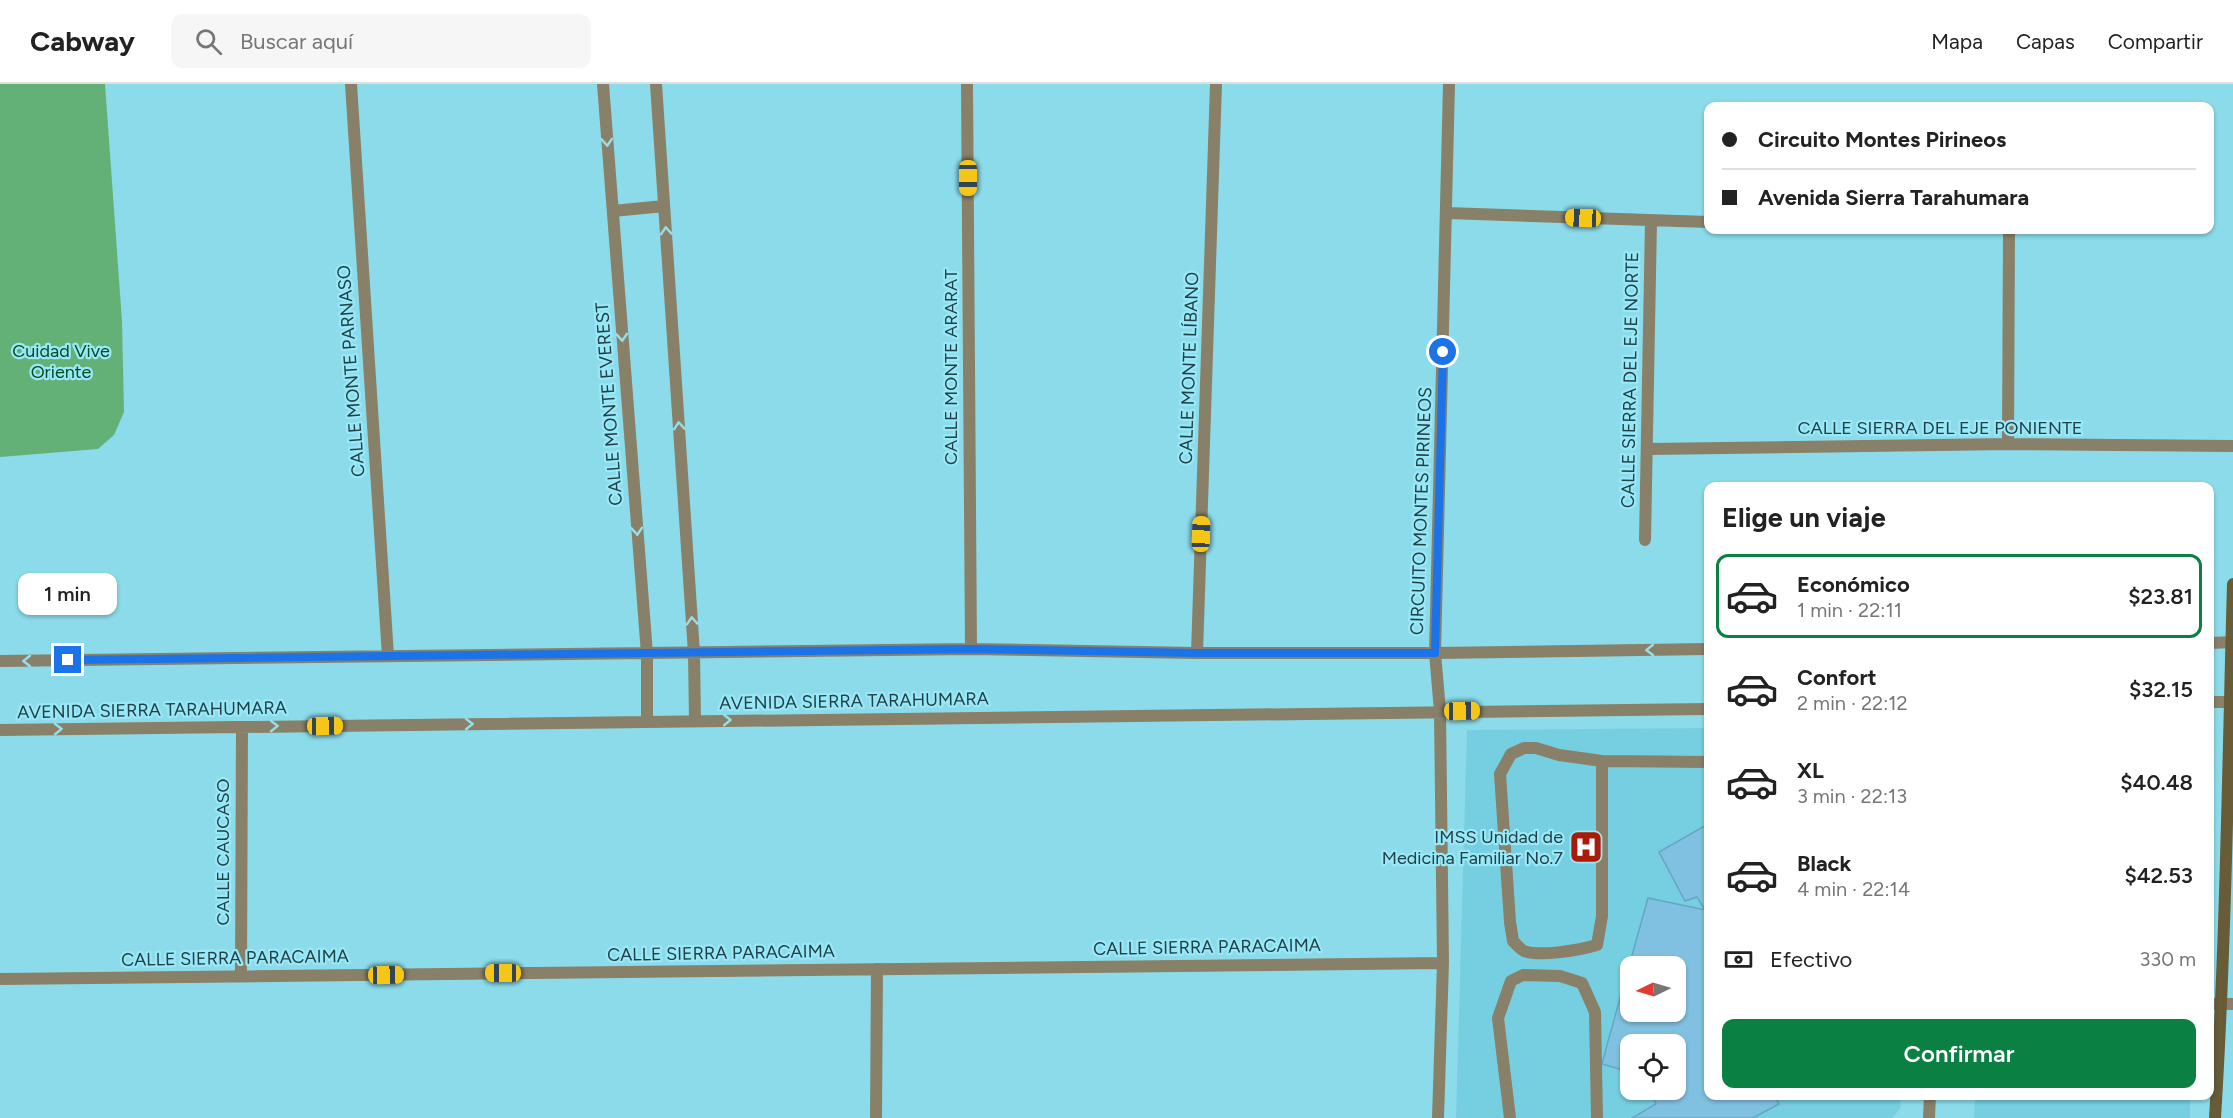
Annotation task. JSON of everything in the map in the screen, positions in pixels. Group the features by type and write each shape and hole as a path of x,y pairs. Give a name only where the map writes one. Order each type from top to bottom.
{"street":[{"name":"CALLE MONTE PARNASO","path":"351,84 388,656"},
{"name":"CALLE MONTE EVEREST","path":"603,84 647,654 647,722"},
{"path":"656,84 694,653 695,721"},
{"name":"CALLE MONTE ARARAT","path":"967,84 971,649"},
{"name":"CALLE MONTE LÍBANO","path":"1197,653 1216,84"},
{"name":"CIRCUITO MONTES PIRINEOS","path":"1438,1118 1443,963 1440,711 1435,653 1449,84"},
{"path":"612,210 664,206"},
{"path":"1447,213 1704,222"},
{"name":"CALLE SIERRA DEL EJE NORTE","path":"1645,540 1651,221"},
{"path":"2008,444 2009,234"},
{"name":"CALLE SIERRA DEL EJE PONIENTE","path":"1648,449 2008,444 2233,446"},
{"path":"2216,1118 2232,702 2233,584"},
{"path":"2214,643 2232,642"},
{"path":"0,661 971,649 1197,653 1704,650"},
{"path":"2214,702 2232,702"},
{"name":"AVENIDA SIERRA TARAHUMARA","path":"0,730 1704,709"},
{"name":"CALLE CAUCASO","path":"241,976 242,727"},
{"path":"1602,761 1602,916 1597,945 1578,951 1552,953 1524,951 1513,941 1510,922 1500,774 1511,754 1524,748 1536,748 1559,755 1602,761 1704,762"},
{"name":"CALLE SIERRA PARACAIMA","path":"0,979 1443,963"},
{"path":"876,1118 877,969"},
{"path":"1510,1118 1498,1018 1511,981 1523,975 1560,976 1582,983 1594,1012 1597,1118"},
{"path":"1929,1118 1930,1100"}],"shaded area":[{"name":"IMSS Unidad de Medicina Familiar No.7","path":"1704,728 1704,1100 1901,1100 1900,1109 1892,1118 1456,1118 1467,730"},
{"path":"1975,1100 2190,1100 2190,1118 1974,1118"}],"green space":[{"name":"Cuidad Vive Oriente","path":"0,84 105,84 122,321 124,412 114,435 98,449 0,457"}],"building":[{"path":"1704,826 1704,908 1697,897 1685,901 1659,852"},
{"path":"1648,898 1704,910 1704,1100 1777,1100 1779,1104 1753,1118 1632,1118 1656,1104 1654,1100 1686,1100 1686,1034 1620,1034 1620,1069 1602,1064 1620,999 1620,1022 1686,1022 1686,956 1632,956"}],"place":[{"name":"IMSS Unidad de Medicina Familiar No.7","path":"1586,847"}],"route":[{"path":"68,660 971,649 1197,653 1435,653 1443,352"}]}
